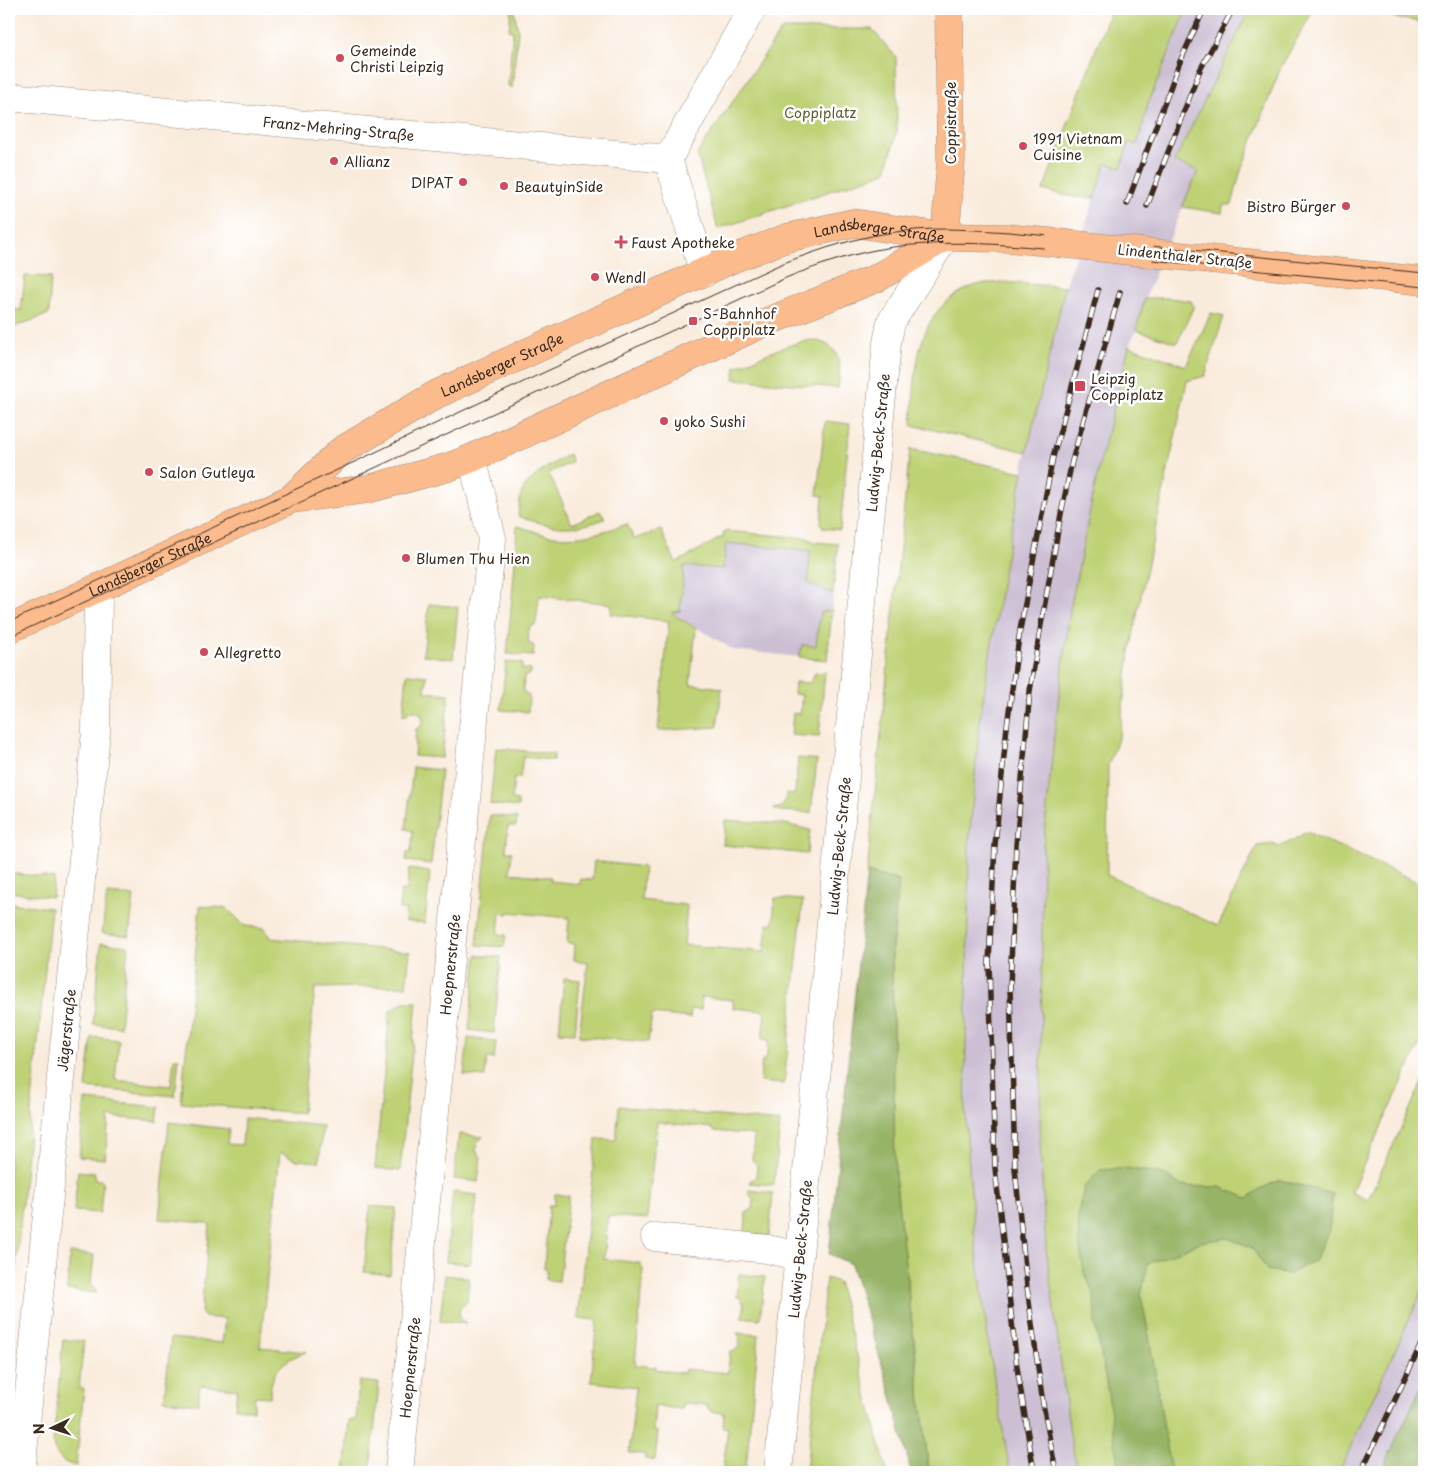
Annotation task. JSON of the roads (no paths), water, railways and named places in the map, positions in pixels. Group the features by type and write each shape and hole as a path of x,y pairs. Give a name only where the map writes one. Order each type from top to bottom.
{"main road":[{"name":"Coppistraße","path":"945,237 951,161 949,9"},
{"name":"Landsberger Straße","path":"290,500 340,451 437,394 732,259 787,238 853,223 945,237"},
{"name":"Lindenthaler Straße","path":"945,237 1008,238 1424,281"},
{"name":"Landsberger Straße","path":"9,629 290,500 368,489 472,458 761,324 877,278 945,237"}],"street":[{"path":"704,273 668,158 752,9"},
{"name":"Franz-Mehring-Straße","path":"9,98 668,158"},
{"name":"Ludwig-Beck-Straße","path":"778,1472 887,343 891,322 945,237"},
{"name":"Hoepnerstraße","path":"399,1472 492,538 472,458"},
{"name":"Jägerstraße","path":"21,1472 96,732 97,588"},
{"path":"655,1237 768,1249 799,1256"}],"tram line":[{"path":"9,622 781,264 857,239 888,233 930,229 1009,232 1424,273"},
{"path":"9,637 788,277 852,255 893,247 926,244 993,244 1424,287"}],"railway":[{"path":"1127,204 1179,64 1204,9"},
{"path":"1147,206 1200,70 1233,9"},
{"path":"1034,1472 1017,1367 995,1168 989,962 995,845 1007,726 1020,630 1053,457 1098,290"},
{"path":"1056,1472 1043,1404 1027,1287 1015,1168 1010,987 1016,845 1030,691 1061,514 1072,461 1120,292"},
{"path":"1361,1472 1424,1338"}],"place":[{"name":"Gemeinde Christi Leipzig","path":"340,58"},
{"name":"1991 Vietnam Cuisine","path":"1023,146"},
{"name":"Allianz","path":"334,161"},
{"name":"DIPAT","path":"463,182"},
{"name":"BeautyinSide","path":"504,186"},
{"name":"Bistro Bürger","path":"1346,206"},
{"name":"Faust Apotheke","path":"621,242"},
{"name":"Wendl","path":"595,277"},
{"name":"S-Bahnhof Coppiplatz","path":"693,321"},
{"name":"Leipzig Coppiplatz","path":"1080,386"},
{"name":"yoko Sushi","path":"664,421"},
{"name":"Salon Gutleya","path":"149,472"},
{"name":"Blumen Thu Hien","path":"406,558"},
{"name":"Allegretto","path":"204,652"}],"park label":[{"name":"Coppiplatz","path":"820,112"}]}
